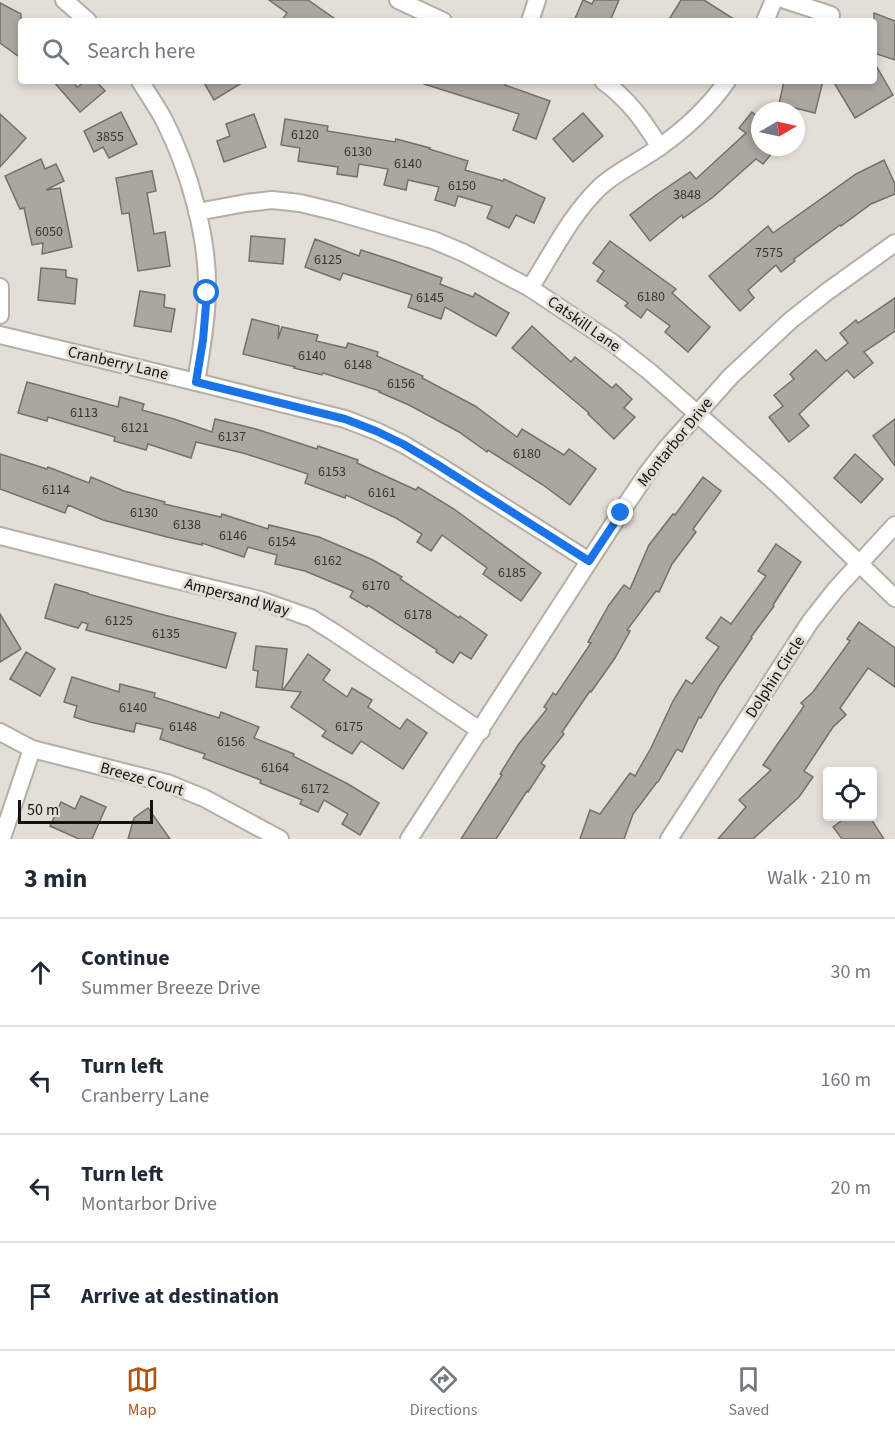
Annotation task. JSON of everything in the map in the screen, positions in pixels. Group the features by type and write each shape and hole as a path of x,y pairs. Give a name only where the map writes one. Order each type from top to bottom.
{"street":[{"path":"64,0 85,18"},
{"path":"398,0 437,18"},
{"path":"531,18 537,0"},
{"path":"766,18 774,0"},
{"path":"785,0 831,15"},
{"path":"142,84 163,118 179,152 197,212 202,239 207,293 196,382"},
{"path":"607,84 636,110 660,147"},
{"path":"530,288 573,219 602,186 618,173 660,147 705,108 725,84"},
{"name":"Catskill Lane","path":"197,212 272,200 300,203 433,240 464,253 530,288 613,343 650,372 778,485 895,598"},
{"name":"Montarbor Drive","path":"409,839 589,561 665,450 731,376 791,320 895,243"},
{"path":"0,287 0,315"},
{"name":"Cranberry Lane","path":"0,335 345,419 403,444 589,561"},
{"name":"Dolphin Circle","path":"669,839 810,622 836,589 895,525"},
{"name":"Ampersand Way","path":"0,536 289,609 311,618 335,633 481,731"},
{"name":"Breeze Court","path":"0,732 32,749 167,783 204,798 273,837"},
{"path":"2,838 32,749"}],"building":[{"path":"269,0 308,0 334,18 283,18 287,13"},
{"path":"583,0 592,4 594,0 619,0 611,18 575,18"},
{"path":"681,0 704,0 732,18 670,18"},
{"path":"0,3 21,14 21,18 18,18 18,56 0,43"},
{"path":"874,13 895,21 895,60 877,54 877,18 874,18"},
{"path":"877,67 893,95 855,118 835,84 877,84"},
{"path":"56,84 74,84 77,87 82,84 99,84 105,91 80,112"},
{"path":"205,84 240,84 214,100"},
{"path":"424,84 506,84 550,101 536,139 513,130 519,114"},
{"path":"783,84 822,84 815,113 805,110 805,102 779,102"},
{"path":"121,112 137,144 109,158 103,147 94,152 84,131"},
{"path":"583,113 603,136 573,162 553,139"},
{"path":"751,113 751,156 770,156 763,164 756,159 712,198 683,218 682,215 650,241 630,215 690,172 696,179 746,133 739,128"},
{"path":"0,114 26,138 0,167"},
{"path":"254,114 266,147 224,162 217,141 230,136 226,124"},
{"path":"285,119 328,126 327,131 395,142 396,139 430,148 468,161 465,170 503,181 504,179 545,198 534,223 516,215 509,228 487,218 492,206 458,196 455,206 435,200 439,187 408,180 406,190 384,185 388,169 359,164 357,177 337,174 338,167 298,161 300,148 281,145"},
{"path":"41,159 45,169 56,164 64,181 46,190 60,188 72,247 42,254 43,243 32,245 24,208 20,209 5,176"},
{"path":"884,160 895,184 895,194 871,204 840,225 794,259 795,261 781,272 776,265 748,290 754,298 740,311 709,276 768,226 773,233 856,174"},
{"path":"152,171 156,191 147,193 154,234 165,232 170,266 138,271 129,213 122,214 116,178"},
{"path":"251,236 285,239 283,264 249,261"},
{"path":"315,239 359,256 361,250 442,278 440,284 473,297 475,293 509,313 496,336 445,307 441,319 408,307 412,295 343,273 340,280 305,267"},
{"path":"610,241 676,289 672,293 710,327 688,352 665,332 670,326 647,309 641,318 625,306 628,303 597,281 604,271 593,263"},
{"path":"41,268 66,270 66,277 77,279 75,304 38,300"},
{"path":"140,291 165,295 164,307 175,309 171,332 134,326"},
{"path":"895,298 895,331 864,352 873,363 854,378 847,370 799,414 809,426 789,442 769,417 783,406 774,395 794,379 790,374 816,350 826,361 848,343 840,333 856,320 858,323"},
{"path":"252,319 279,326 278,339 282,327 318,335 316,341 346,348 348,343 378,352 377,356 423,376 422,378 475,406 517,437 522,429 564,455 569,449 596,469 570,505 543,485 488,450 487,452 459,432 380,391 323,373 322,375 243,354"},
{"path":"532,326 571,362 575,357 612,388 616,384 632,399 624,408 635,417 614,439 589,413 512,348"},
{"path":"27,382 118,407 120,397 144,404 142,410 212,432 215,419 256,429 317,449 318,446 358,460 357,463 416,490 418,487 454,509 541,573 521,601 483,574 487,568 442,535 431,551 417,542 422,534 396,518 346,495 345,498 305,483 308,474 243,453 196,442 191,458 148,444 146,450 114,441 115,437 48,417 47,421 18,413"},
{"path":"895,419 895,466 873,436"},
{"path":"0,454 47,469 48,467 89,483 91,477 124,491 165,502 164,504 221,517 222,514 268,529 269,525 319,537 373,560 487,635 471,659 460,652 453,663 368,605 367,607 350,597 353,591 305,571 275,564 277,555 248,547 244,557 202,543 202,545 167,537 103,520 68,505 65,513 0,489"},
{"path":"855,454 883,479 861,503 834,478"},
{"path":"703,477 721,491 693,529 696,532 672,564 659,592 656,591 627,630 630,631 615,658 562,732 564,734 541,763 545,766 528,792 496,839 461,839 502,775 500,774 518,745 547,709 544,707 553,693 556,695 591,643 588,642 609,605 624,585 630,589 649,545"},
{"path":"776,544 801,562 720,685 701,718 699,717 682,752 677,749 658,782 633,814 624,839 580,839 590,810 600,814 630,773 635,776 686,680 692,684 719,647 706,638 721,617 731,624 766,576 758,571"},
{"path":"55,584 236,633 226,668 86,630 88,624 82,622 78,628 45,618"},
{"path":"0,614 21,649 0,662"},
{"path":"859,622 895,648 895,687 868,668 840,708 846,715 833,727 804,771 813,777 799,797 753,839 718,839 746,807 739,800 771,770 763,765 804,706 801,703 813,692 850,641 847,639"},
{"path":"256,646 287,649 282,690 256,687 258,671 253,670"},
{"path":"26,652 55,669 40,696 10,679"},
{"path":"308,654 330,670 323,680 347,697 352,688 372,700 368,707 400,729 407,719 427,733 403,769 361,741 352,754 322,736 326,731 291,707 301,692 283,690"},
{"path":"72,677 119,692 120,684 155,693 154,697 219,718 221,712 259,727 254,738 294,754 293,756 348,784 379,803 360,835 342,824 348,814 324,800 318,812 300,804 302,800 260,783 261,780 203,758 205,754 160,739 163,729 136,723 134,732 74,717 77,706 64,702"},
{"path":"81,796 106,807 92,839 79,839 50,826 61,802 75,809"},
{"path":"148,808 170,839 128,839 134,818"},
{"path":"841,821 872,821 884,839 842,839 833,827"}],"route":[{"path":"207,293 196,382 345,419 376,431 438,465 589,561 621,513"}]}
